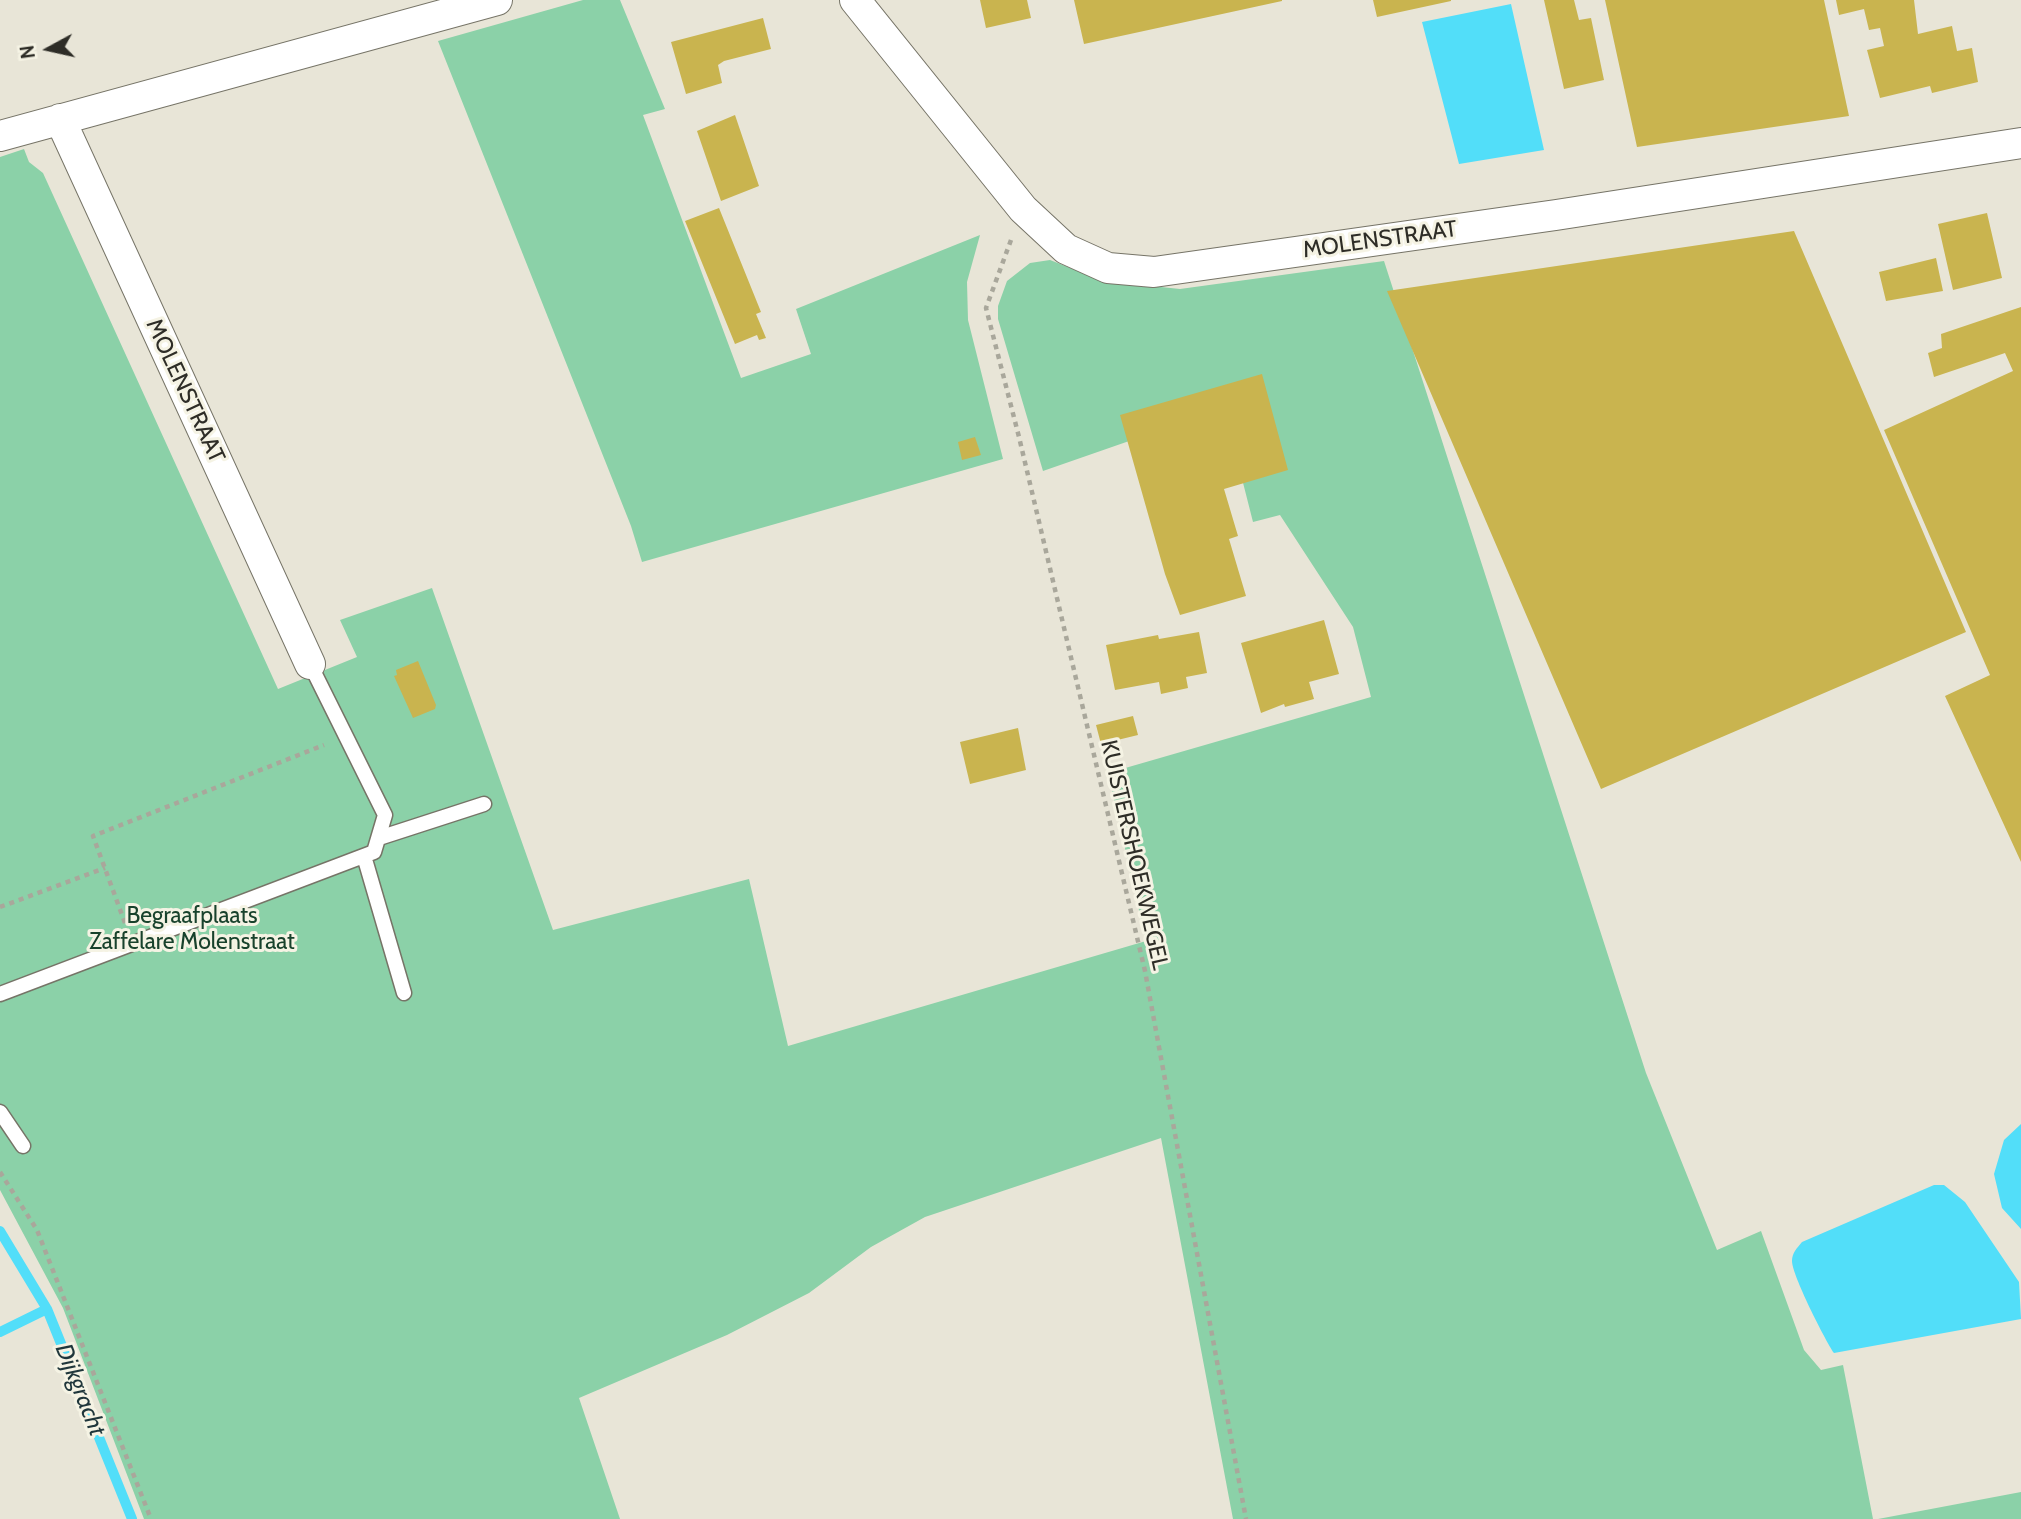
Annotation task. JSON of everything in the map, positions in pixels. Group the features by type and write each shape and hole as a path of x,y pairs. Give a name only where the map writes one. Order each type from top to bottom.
{"street":[{"path":"0,135 497,0"},
{"name":"MOLENSTRAAT","path":"855,0 1023,209 1066,249 1108,268 1154,272 1556,215 2021,143"},
{"name":"MOLENSTRAAT","path":"60,119 310,664"}],"lane":[{"path":"0,993 374,852 385,815 310,664"},
{"path":"379,838 484,804"},
{"path":"364,856 404,993"},
{"path":"0,1112 23,1146"}],"path":[{"name":"KUISTERSHOEKWEGEL","path":"1023,209 986,309 1020,437 1145,971 1246,1519"},
{"path":"133,943 93,836 346,737"},
{"path":"0,907 105,869"},
{"path":"0,1172 37,1230 151,1519"}],"green space":[{"path":"583,0 620,0 665,109 643,115 741,378 811,354 796,309 980,235 967,282 968,320 1003,459 642,562 631,526 438,41"},
{"name":"Begraafplaats Zaffelare Molenstraat","path":"24,149 29,162 43,173 278,689 357,657 340,620 432,588 553,930 749,879 788,1046 1146,941 1108,773 1371,697 1353,627 1280,515 1253,522 1224,408 1043,471 998,319 998,306 1007,281 1030,263 1050,260 1104,281 1180,289 1384,261 1646,1073 1717,1250 1761,1231 1804,1350 1821,1370 1843,1365 1873,1519 1233,1519 1161,1138 925,1217 871,1247 809,1293 727,1335 579,1398 620,1519 144,1519 63,1308 0,1190 0,157"},
{"path":"2021,1492 2021,1519 1878,1519"}],"water":[{"path":"1511,4 1544,150 1459,164 1422,22"},
{"path":"2021,1124 2021,1229 2002,1208 1994,1174 2004,1140"},
{"path":"1934,1185 1944,1185 1965,1202 2019,1282 2021,1319 1834,1353 1797,1279 1792,1261 1795,1251 1802,1242"}],"building":[{"path":"980,0 1027,0 1031,18 986,28"},
{"path":"1074,0 1282,0 1282,1 1084,44"},
{"path":"1373,0 1451,0 1451,1 1377,17"},
{"path":"1544,0 1574,0 1579,20 1591,18 1604,80 1564,89"},
{"path":"1605,0 1824,0 1849,116 1637,147"},
{"path":"1836,0 1914,0 1918,34 1952,26 1957,51 1972,48 1978,82 1932,93 1930,86 1880,98 1867,50 1884,46 1880,28 1869,30 1864,9 1839,15"},
{"path":"763,18 771,49 724,61 718,65 722,83 686,94 671,42"},
{"path":"735,115 759,186 721,201 697,131"},
{"path":"719,208 761,312 756,314 766,338 759,340 757,335 735,344 685,221"},
{"path":"1987,213 2002,278 1953,290 1938,224"},
{"path":"1794,231 1966,632 1601,789 1387,291"},
{"path":"1936,258 1943,291 1886,301 1879,272"},
{"path":"2021,307 2021,862 1945,696 1990,675 1884,430 2013,371 2005,353 1934,377 1928,353 1942,348 1941,334"},
{"path":"1262,374 1288,470 1224,489 1238,536 1229,539 1246,596 1180,615 1165,574 1120,415"},
{"path":"975,437 981,455 962,460 958,442"},
{"path":"1324,620 1339,674 1309,682 1314,699 1285,707 1284,704 1261,713 1241,643"},
{"path":"1199,632 1207,673 1186,677 1188,688 1161,694 1159,682 1115,690 1106,645 1158,635 1159,639"},
{"path":"418,661 436,705 435,709 413,718 394,676 397,675 396,670"},
{"path":"1133,716 1138,735 1101,744 1096,725"},
{"path":"1018,728 1026,770 970,784 960,742"}],"waterway":[{"path":"0,1231 47,1309"},
{"name":"Dijkgracht","path":"0,1332 47,1309 132,1519"}]}
